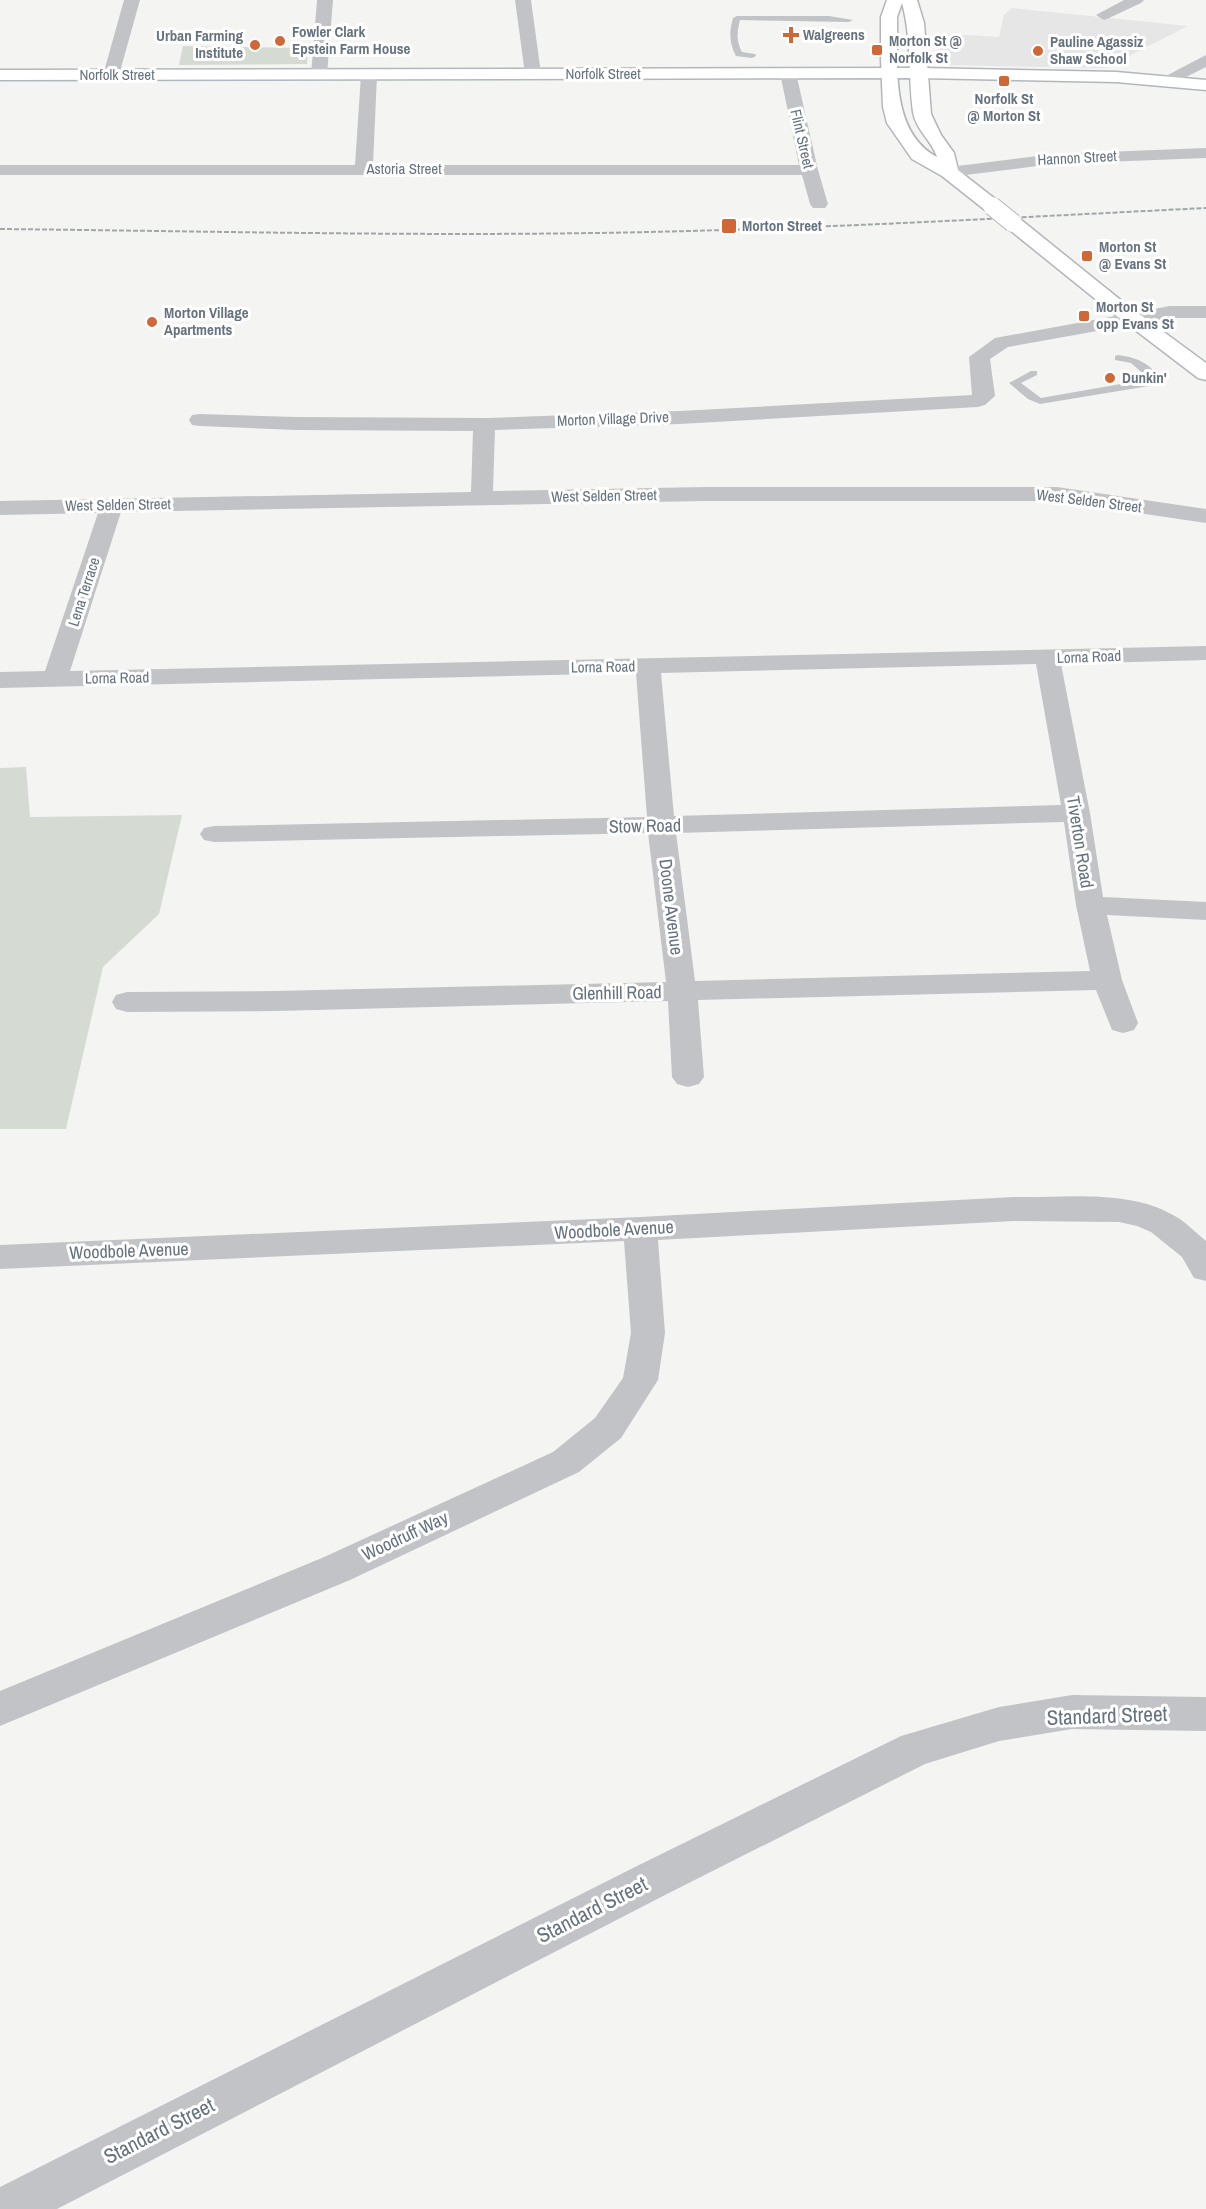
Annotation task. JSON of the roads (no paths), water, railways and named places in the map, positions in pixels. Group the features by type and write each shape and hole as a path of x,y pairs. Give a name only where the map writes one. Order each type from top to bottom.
{"main road":[{"path":"896,0 890,17 893,113 898,128 919,155 949,172 1206,373"},
{"path":"909,0 916,23 923,118 932,136 945,153 949,172"},
{"name":"Norfolk Street","path":"0,75 920,73 1069,75 1170,80 1206,85"}],"street":[{"path":"111,75 132,0"},
{"path":"319,75 325,0"},
{"path":"523,0 533,74"},
{"path":"1104,15 1136,0"},
{"path":"1170,80 1206,60"},
{"name":"Flint Street","path":"788,73 809,170 819,204"},
{"path":"364,168 373,118 369,75"},
{"name":"Hannon Street","path":"949,172 1053,159 1206,153"},
{"name":"Astoria Street","path":"0,170 364,168 809,170"},
{"name":"Morton Village Drive","path":"200,420 264,424 484,424 744,414 968,402 982,399 984,396 979,357 1142,325 1178,311 1206,312"},
{"path":"482,498 484,424"},
{"name":"West Selden Street","path":"0,508 112,504 717,494 1057,494 1206,516"},
{"name":"Lena Terrace","path":"56,679 112,504"},
{"name":"Lorna Road","path":"0,680 1206,653"},
{"name":"Tiverton Road","path":"1047,658 1076,813 1090,905 1107,980 1123,1023"},
{"name":"Doone Avenue","path":"648,666 661,825 682,992 688,1077"},
{"name":"Stow Road","path":"214,834 661,825 1076,813"},
{"path":"1090,905 1206,911"},
{"name":"Glenhill Road","path":"127,1002 682,992 1107,980"},
{"name":"Woodbole Avenue","path":"0,1257 640,1229 1014,1209 1119,1210 1146,1216 1163,1224 1194,1249 1206,1269"},
{"name":"Woodruff Way","path":"0,1709 336,1569 566,1462 608,1428 640,1380 648,1333 640,1229"},
{"name":"Standard Street","path":"7,2209 650,1881 915,1749 999,1724 1072,1712 1206,1714"}],"lane":[{"path":"752,56 739,54 734,46 732,34 737,18 849,20"},
{"path":"1034,373 1014,383 1040,401 1149,384 1154,381 1153,376 1134,360 1118,358"}],"railway":[{"path":"0,229 371,234 594,233 976,220 1206,208"}],"place":[{"name":"Walgreens","path":"791,35"},
{"name":"Fowler Clark Epstein Farm House","path":"280,41"},
{"name":"Urban Farming Institute","path":"255,45"},
{"name":"Morton St @ Norfolk St","path":"877,50"},
{"name":"Pauline Agassiz Shaw School","path":"1038,51"},
{"name":"Norfolk St @ Morton St","path":"1004,81"},
{"name":"Morton Street","path":"729,226"},
{"name":"Morton St @ Evans St","path":"1087,256"},
{"name":"Morton St opp Evans St","path":"1084,316"},
{"name":"Morton Village Apartments","path":"152,322"},
{"name":"Dunkin'","path":"1110,378"}]}
